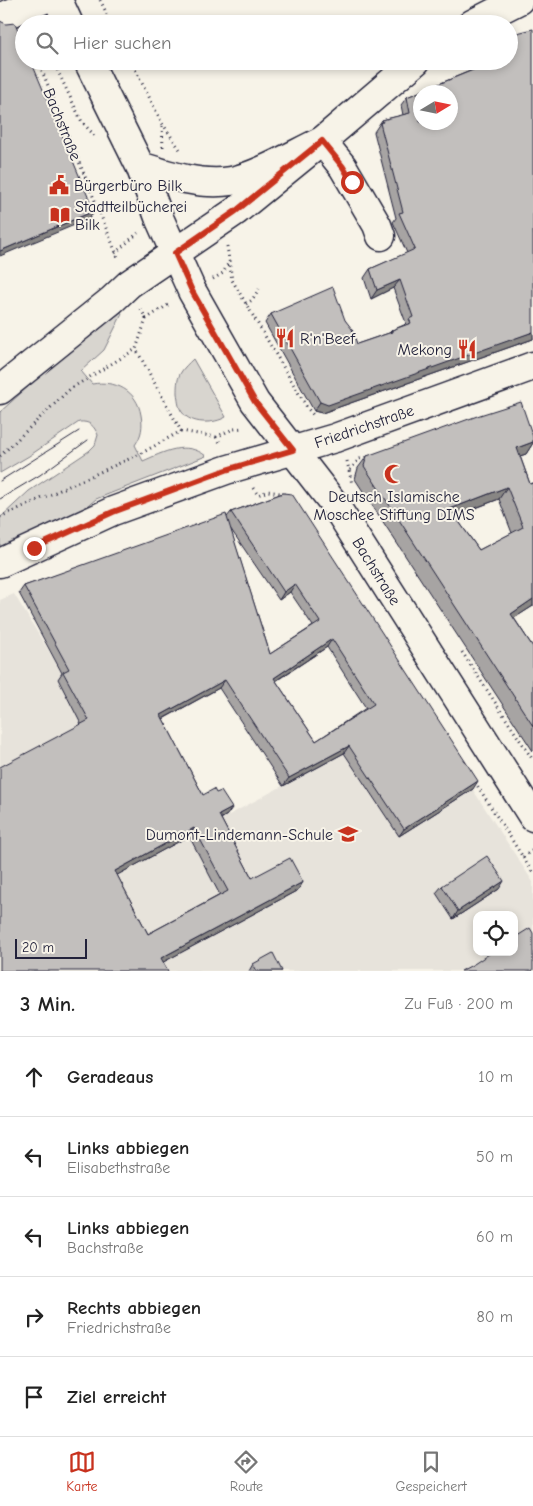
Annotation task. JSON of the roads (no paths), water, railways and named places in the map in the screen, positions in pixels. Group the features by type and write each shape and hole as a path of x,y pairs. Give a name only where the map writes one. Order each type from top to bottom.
{"main road":[{"path":"4,16 42,0"},
{"path":"58,0 65,15"},
{"path":"490,15 519,0"},
{"name":"Bachstraße","path":"92,70 140,166 160,220 192,291 255,402 334,505 533,817"},
{"path":"0,390 112,300 129,284 236,211 405,70"},
{"path":"140,166 191,180 230,181 248,176 322,141"},
{"path":"322,141 343,167 378,225 381,236"},
{"name":"Friedrichstraße","path":"0,563 113,512 226,470 335,438 533,366"}],"tram line":[{"path":"0,481 79,431"},
{"path":"0,499 40,475 88,440"}],"place":[{"name":"Bürgerbüro Bilk","path":"59,185"},
{"name":"Stadtteilbücherei Bilk","path":"60,215"},
{"name":"R'n'Beef","path":"285,338"},
{"name":"Mekong","path":"467,349"},
{"name":"Deutsch Islamische Moschee Stiftung DIMS","path":"394,474"},
{"name":"Dumont-Lindemann-Schule","path":"348,834"}]}
